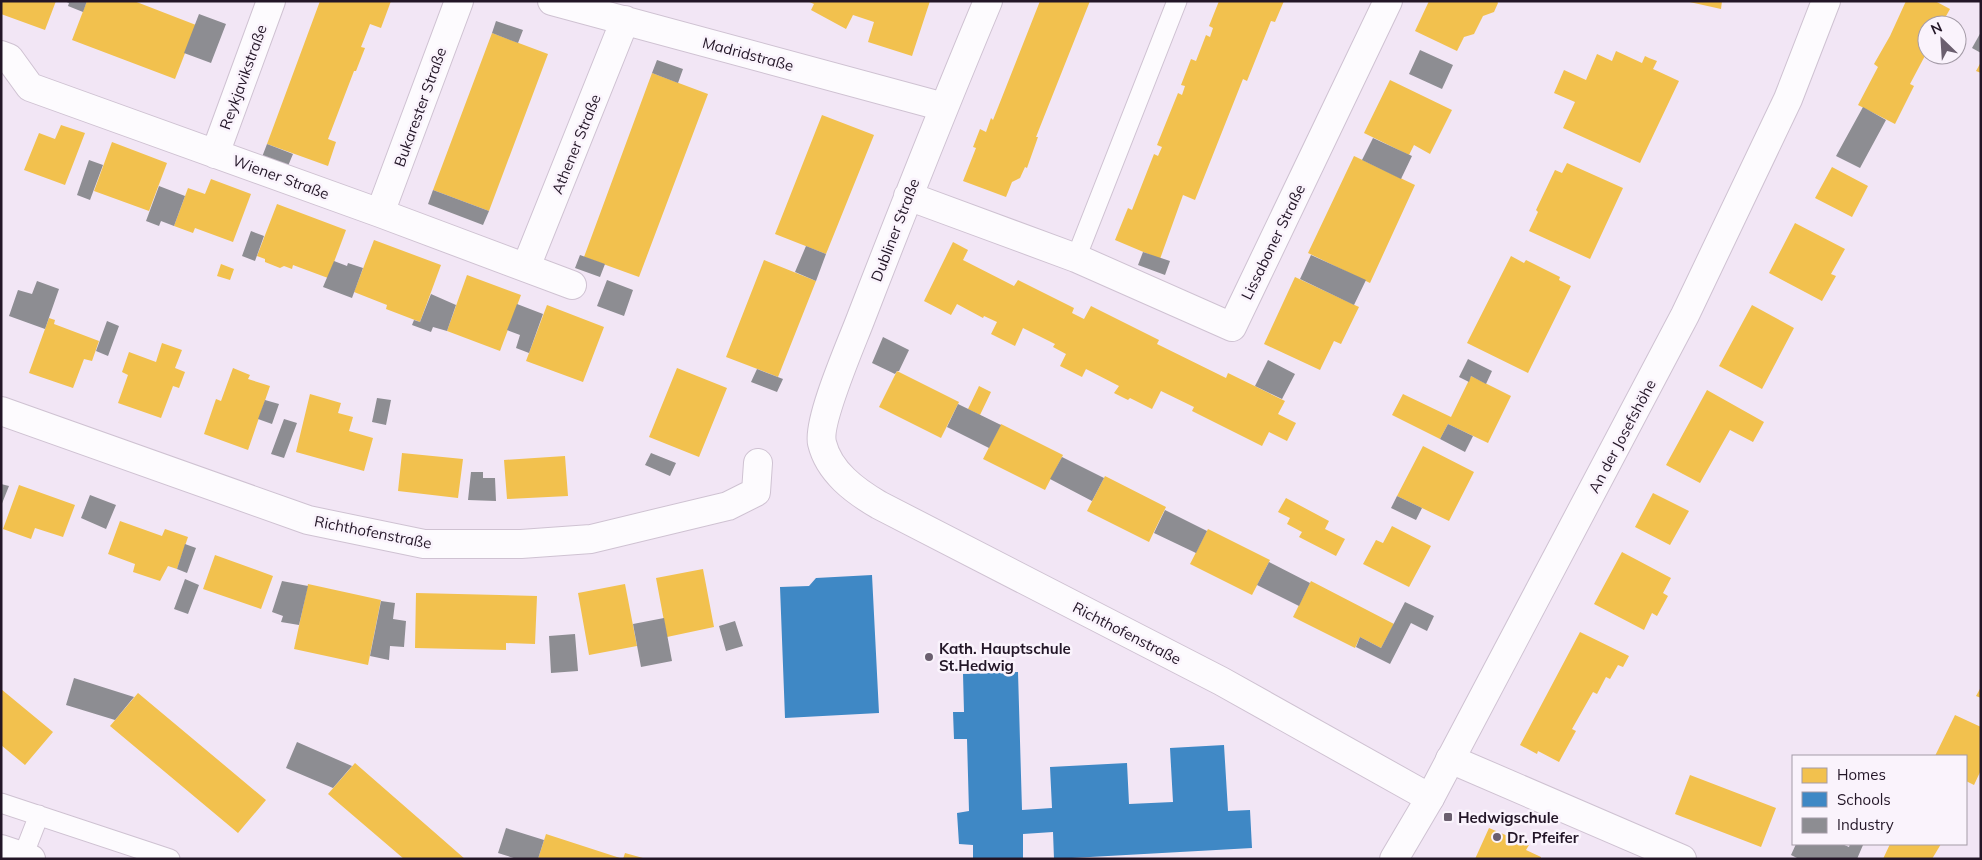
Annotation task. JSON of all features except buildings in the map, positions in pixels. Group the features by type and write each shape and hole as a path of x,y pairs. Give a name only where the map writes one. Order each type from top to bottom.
{"street":[{"name":"Reykjavikstraße","path":"215,154 271,1"},
{"name":"Bukarester Straße","path":"380,213 459,1"},
{"name":"Madridstraße","path":"552,1 944,106"},
{"name":"Dubliner Straße","path":"828,462 822,442 823,422 908,196 988,1"},
{"name":"Lissaboner Straße","path":"908,196 1076,258 1232,328 1388,1"},
{"name":"An der Josefshöhe","path":"1394,859 1430,798 1685,314 1788,99 1826,1"},
{"name":"Athener Straße","path":"526,267 625,20"},
{"name":"Wiener Straße","path":"1,55 9,58 30,87 572,284"},
{"name":"Richthofenstraße","path":"1,411 308,520 424,544 521,544 591,539 659,524 728,506 756,492 758,463"},
{"name":"Richthofenstraße","path":"828,462 855,491 879,505 1222,681 1430,798"},
{"path":"1450,759 1682,859"}],"lane":[{"path":"1076,258 1177,1"},
{"path":"1,803 170,859"},
{"path":"18,855 39,815"}],"place":[{"name":"Kath. Hauptschule St.Hedwig","path":"929,657"},
{"name":"Hedwigschule","path":"1448,817"},
{"name":"Dr. Pfeifer","path":"1497,837"}]}
